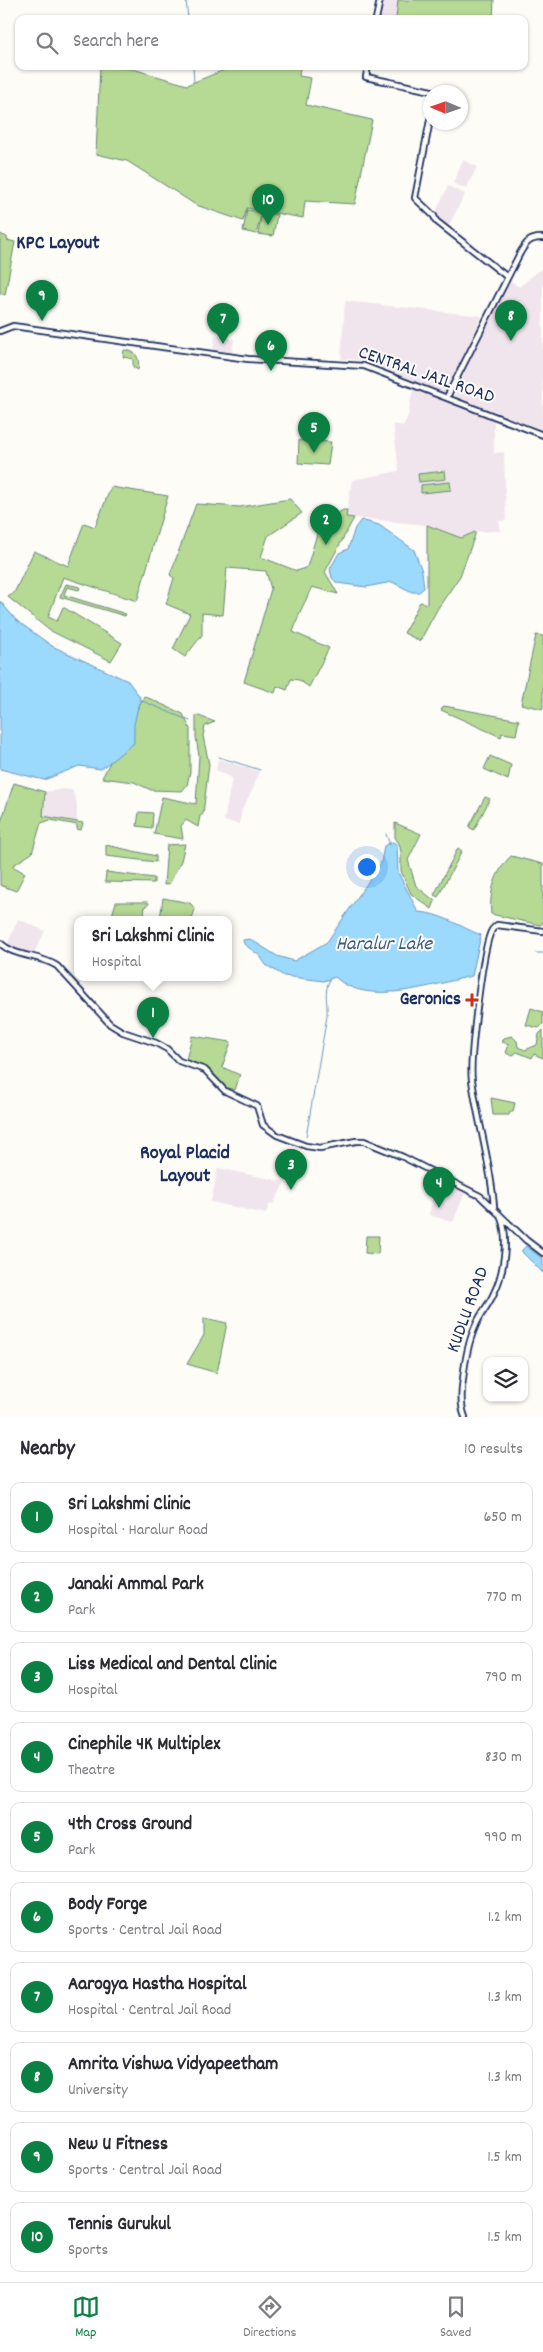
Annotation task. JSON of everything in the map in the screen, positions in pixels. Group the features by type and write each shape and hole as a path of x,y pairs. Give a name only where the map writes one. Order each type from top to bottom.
{"street":[{"path":"377,15 380,0"},
{"path":"367,70 366,77 423,89"},
{"path":"428,130 415,198 434,216 436,221 506,276"},
{"path":"447,398 506,276 527,242 532,238 543,238"},
{"name":"CENTRAL JAIL ROAD","path":"0,331 14,326 248,359 356,364 543,435"},
{"path":"494,1207 489,1160 472,1078 474,1032 486,950 491,930 497,925 543,931"},
{"path":"0,943 14,952 48,961 57,966 110,1024 124,1032 156,1043 179,1061 205,1070 225,1091 257,1106 263,1125 278,1135 306,1146 320,1148 356,1140 364,1141 404,1158 480,1196 543,1253"},
{"name":"KUDLU ROAD","path":"465,1417 461,1398 467,1352 476,1325 496,1288 504,1253 506,1234 500,1215"},
{"path":"506,1234 514,1228"}],"shaded area":[{"path":"381,0 398,0 396,15 378,15"},
{"path":"463,160 477,167 466,189 453,183"},
{"path":"448,186 465,194 448,227 435,214"},
{"path":"543,267 543,430 457,398 455,394 507,278 519,287"},
{"path":"345,301 482,316 446,393 359,360 341,359"},
{"path":"215,336 234,339 232,352 213,349"},
{"path":"413,388 494,420 494,453 504,452 506,520 499,521 501,531 475,532 461,538 427,525 346,517 352,480 399,471 393,424 403,426 408,416"},
{"path":"218,759 259,771 254,787 242,810 239,824 224,821 232,778 216,770"},
{"path":"63,789 72,790 77,803 77,822 43,816 45,792"},
{"path":"18,919 45,931 33,955 16,951 7,945"},
{"path":"218,1168 285,1182 274,1203 269,1205 266,1214 211,1202"},
{"path":"436,1177 465,1193 453,1222 429,1215"}],"green space":[{"path":"398,0 494,0 493,15 396,15"},
{"path":"100,70 136,70 187,85 224,70 300,70 299,76 311,78 306,105 372,120 355,204 305,201 303,218 247,208 243,221 196,205 127,161 96,154"},
{"path":"247,210 262,212 256,234 243,231"},
{"path":"262,212 277,215 273,236 258,234"},
{"path":"0,234 7,237 7,240 15,242 5,295 0,293"},
{"path":"124,350 132,352 137,356 138,370 133,367 133,359 123,357"},
{"path":"299,440 331,442 328,465 298,463"},
{"path":"445,471 446,479 419,482 418,474"},
{"path":"450,482 451,490 421,493 421,485"},
{"path":"111,487 168,496 137,601 63,577 48,617 57,621 63,607 122,643 111,661 49,630 8,597 14,593 34,551 68,566 84,523 95,527"},
{"path":"290,499 302,513 268,536 261,557 297,571 307,567 320,524 343,510 347,510 346,517 354,518 325,572 338,594 312,587 293,632 329,648 309,687 299,680 291,679 287,690 277,686 275,693 244,682 271,589 266,571 227,568 223,615 202,613 202,635 185,657 173,649 190,614 166,604 174,578 170,575 196,504 240,507"},
{"path":"427,525 461,538 475,532 475,535 460,576 438,608 420,641 404,633 420,602 427,604"},
{"path":"66,584 80,587 79,590 67,587 64,595 126,614 125,616 60,597"},
{"path":"536,635 543,636 543,709 521,704"},
{"path":"144,696 183,714 190,729 190,772 187,785 182,791 151,790 134,782 102,778"},
{"path":"444,706 519,720 516,735 502,733 501,737 441,710"},
{"path":"196,715 215,722 205,726 203,736 209,764 203,814 200,816 198,827 186,820 181,826 183,839 154,834 162,797 196,804 199,756 196,737"},
{"path":"490,756 511,765 508,780 484,769"},
{"path":"14,783 45,792 43,816 83,823 81,830 77,829 77,825 51,820 41,823 32,853 12,866 25,873 16,891 0,885 0,825"},
{"path":"485,797 490,799 474,830 469,827"},
{"path":"139,812 153,813 152,828 137,826"},
{"path":"395,823 421,834 408,860 416,886 435,901 432,909 411,894 401,871 401,852 399,843 395,838"},
{"path":"185,844 181,861 169,884 164,885 167,845"},
{"path":"106,845 156,856 156,862 106,856"},
{"path":"458,848 462,851 438,897 434,895"},
{"path":"511,856 543,864 543,923 540,925 491,914 491,898 494,883 505,862"},
{"path":"106,872 154,878 154,883 105,882"},
{"path":"163,898 190,903 195,909 193,916 160,916"},
{"path":"116,902 148,902 149,904 145,906 144,915 112,916"},
{"path":"531,1008 543,1012 543,1024 539,1028 526,1025"},
{"path":"543,1030 543,1058 534,1054 532,1058 517,1052 512,1056 506,1053 509,1044 502,1042 504,1038 512,1036 517,1041 518,1047 525,1050 537,1045 539,1034"},
{"path":"192,1036 231,1042 222,1067 240,1075 235,1090 227,1088 207,1067 186,1060"},
{"path":"491,1098 515,1103 513,1112 510,1112 509,1115 493,1115"},
{"path":"366,1236 379,1236 378,1254 365,1253"},
{"path":"204,1318 227,1323 217,1373 187,1364 204,1335"}],"water":[{"path":"361,520 379,525 414,550 422,571 424,588 419,592 412,592 392,582 366,587 337,583 332,578 330,569 339,553 348,549 355,528"},
{"path":"0,601 16,620 52,646 128,681 140,697 134,725 134,743 101,769 79,766 44,780 0,769"},
{"name":"Haralur Lake","path":"392,842 397,844 398,872 418,912 435,915 481,935 472,976 401,991 365,991 349,986 335,977 324,981 284,976 266,965 260,956 244,944 243,940 250,939 277,956 294,961 327,942 381,863 384,846"},
{"path":"526,1246 543,1259 543,1273 522,1252"}],"waterway":[{"path":"186,0 188,15"},
{"path":"193,70 194,82"},
{"path":"140,700 190,721"},
{"path":"219,757 260,770"},
{"path":"386,834 390,845"},
{"path":"536,953 543,953"},
{"path":"306,1137 327,1016 326,993 330,978"}],"place":[{"name":"Tennis Gurukul","path":"268,225"},
{"name":"New U Fitness","path":"42,321"},
{"name":"Amrita Vishwa Vidyapeetham","path":"511,341"},
{"name":"Aarogya Hastha Hospital","path":"223,344"},
{"name":"Body Forge","path":"271,371"},
{"name":"4th Cross Ground","path":"314,453"},
{"name":"Janaki Ammal Park","path":"326,545"},
{"name":"Geronics","path":"472,1000"},
{"name":"Sri Lakshmi Clinic","path":"153,1038"},
{"name":"Liss Medical and Dental Clinic","path":"291,1190"},
{"name":"Cinephile 4K Multiplex","path":"439,1208"}],"district":[{"name":"KPC Layout","path":"58,244"},
{"name":"Royal Placid Layout","path":"185,1166"}]}
